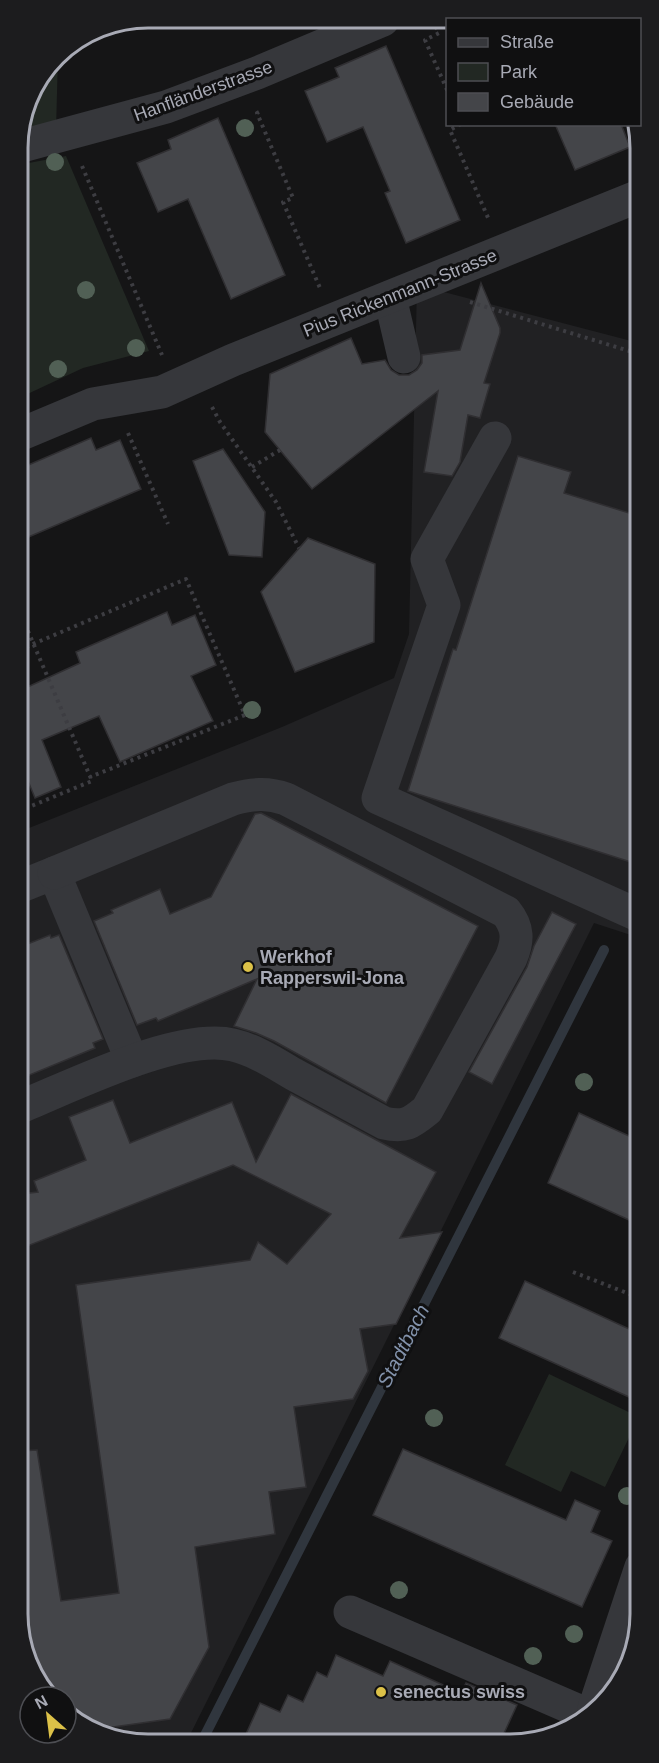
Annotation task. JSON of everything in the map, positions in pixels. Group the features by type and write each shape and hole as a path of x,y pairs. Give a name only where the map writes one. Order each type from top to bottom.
{"street":[{"name":"Hanfländerstrasse","path":"29,144 166,107 257,73 364,28"},
{"name":"Pius Rickenmann-Strasse","path":"29,431 93,404 178,385 233,360 630,200"},
{"path":"403,291 404,357"},
{"path":"495,438 427,559 444,605 378,798 630,911"},
{"path":"28,884 233,799 255,793 273,794 297,804 506,912 513,921 517,933 516,946 511,958 427,1110 410,1124 396,1126 384,1123 265,1058 233,1045 202,1043 171,1049 132,1062 28,1104"},
{"path":"54,873 132,1062"},
{"path":"598,1696 630,1600"},
{"path":"350,1612 580,1712"}],"path":[{"path":"436,28 439,33 425,40 446,90"},
{"path":"257,73 270,106 257,113 293,198 282,202 334,320"},
{"path":"457,126 450,130 503,251"},
{"path":"69,135 178,385 220,422 276,502 299,548"},
{"path":"403,291 630,352"},
{"path":"114,399 168,524"},
{"path":"252,467 280,450"},
{"path":"29,646 186,579 244,715 90,777"},
{"path":"29,633 92,781 29,807"},
{"path":"573,1272 630,1294"}],"shaded area":[{"path":"417,285 630,341 630,935 594,923 190,1734 125,1732 96,1722 78,1711 78,1685 52,1685 35,1653 28,1614 29,828 282,727 394,678 409,634"}],"green space":[{"path":"58,71 56,130 30,137 38,103"},
{"path":"66,156 149,351 83,368 29,393 29,163"},
{"path":"549,1374 630,1413 630,1436 605,1487 571,1471 561,1492 505,1465"}],"building":[{"path":"386,46 460,220 406,243 385,193 390,191 363,127 327,142 305,91 339,77 335,68"},
{"path":"218,118 285,275 231,299 188,199 158,212 137,163 171,149 168,140"},
{"path":"556,126 622,126 630,147 575,170"},
{"path":"481,283 500,333 484,383 490,384 480,418 468,415 460,462 452,476 424,472 438,391 312,489 265,432 270,374 351,338 362,364 385,360 391,370 399,375 409,375 422,363 422,355 460,350"},
{"path":"91,438 96,450 120,440 141,489 29,537 29,465"},
{"path":"223,449 265,512 262,557 229,555 193,461"},
{"path":"518,456 571,472 564,493 630,513 630,862 408,791 453,649 456,650"},
{"path":"308,538 375,564 374,642 295,672 261,592"},
{"path":"167,612 172,625 195,615 216,665 191,676 213,721 120,762 99,716 42,740 61,787 35,798 29,782 29,687 80,663 76,652"},
{"path":"261,813 478,926 386,1103 274,1041 234,1026 257,979 158,1021 156,1018 137,1025 94,921 113,913 111,910 160,889 170,914 211,897 255,814"},
{"path":"552,912 576,924 492,1084 469,1072 527,967 534,946"},
{"path":"50,935 51,938 59,935 103,1039 93,1043 95,1048 28,1076 28,944"},
{"path":"291,1094 436,1172 400,1238 442,1232 396,1324 360,1329 368,1371 353,1399 294,1407 306,1487 269,1492 275,1534 195,1547 209,1647 170,1719 109,1728 78,1711 78,1685 52,1685 35,1653 28,1614 28,1451 37,1450 61,1601 119,1593 76,1285 250,1260 258,1242 287,1264 331,1214 233,1165 28,1246 28,1193 38,1192 34,1181 86,1160 69,1117 113,1100 130,1143 232,1102 256,1162"},
{"path":"579,1113 630,1136 630,1220 548,1183"},
{"path":"525,1281 630,1329 630,1397 499,1338"},
{"path":"403,1449 566,1520 575,1500 600,1511 591,1532 612,1541 582,1607 373,1515"},
{"path":"336,1655 383,1676 390,1661 461,1693 466,1683 517,1705 504,1734 246,1734 260,1703 280,1712 288,1695 303,1702 317,1672 327,1677"}],"waterway":[{"name":"Stadtbach","path":"206,1734 604,950"}],"place":[{"name":"Werkhof Rapperswil-Jona","path":"248,967"},
{"name":"senectus swiss","path":"381,1692"}]}
